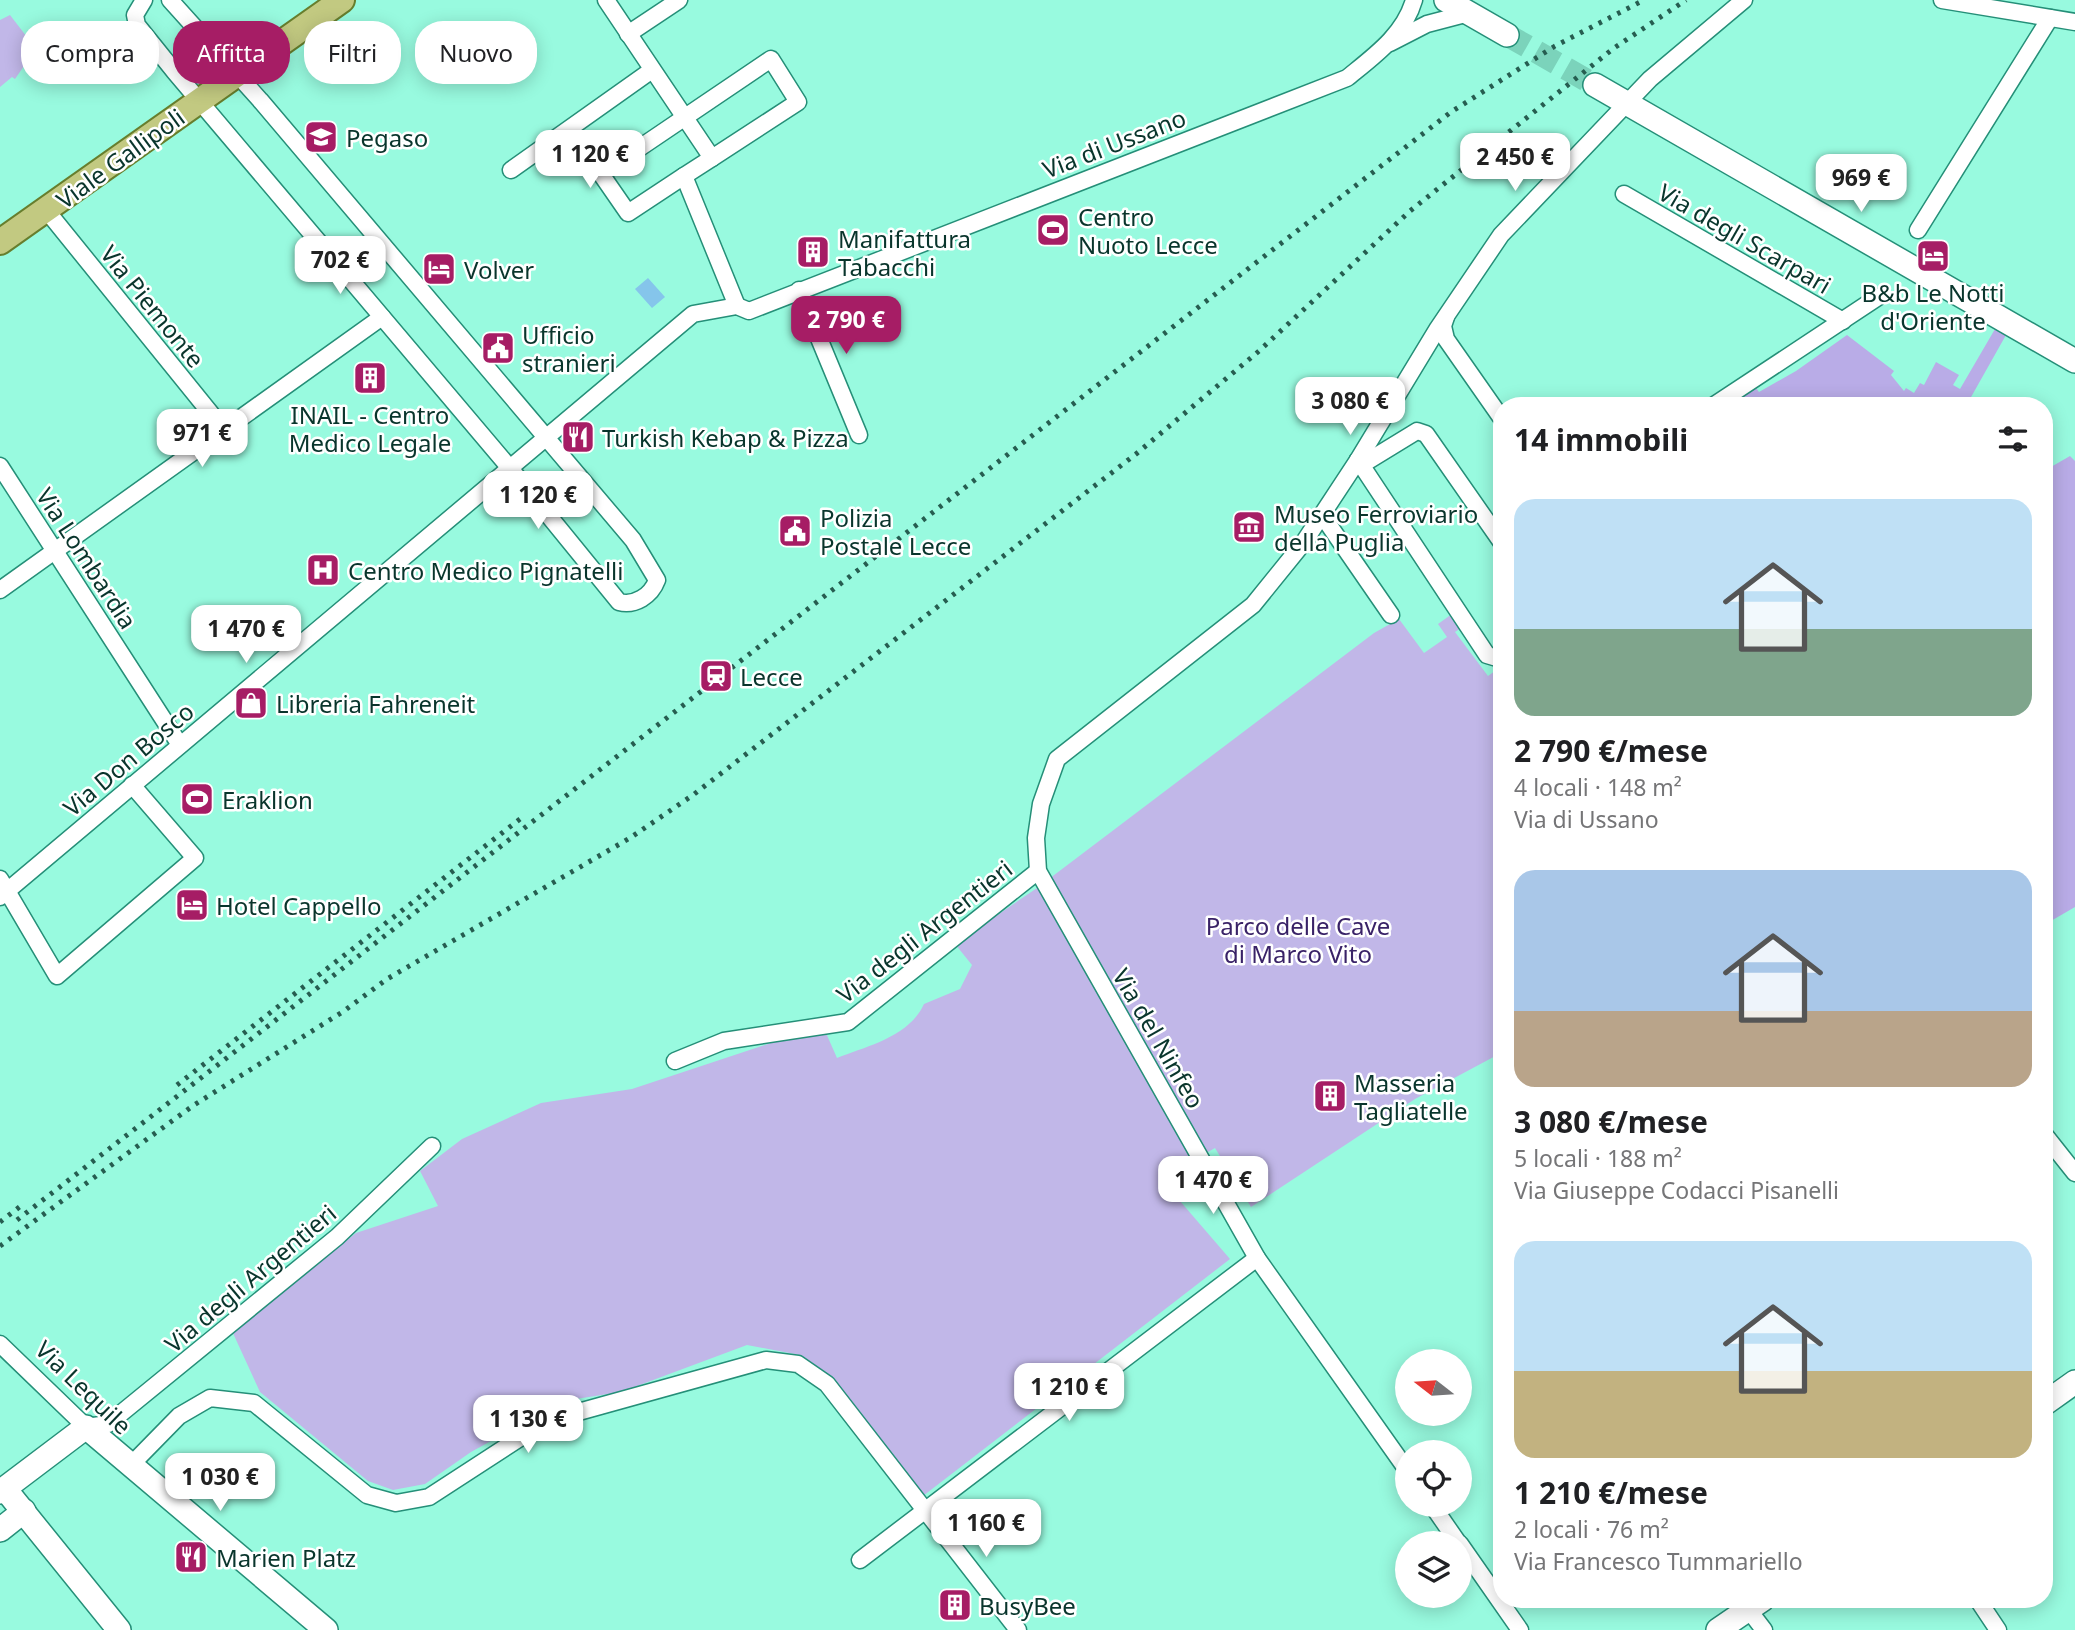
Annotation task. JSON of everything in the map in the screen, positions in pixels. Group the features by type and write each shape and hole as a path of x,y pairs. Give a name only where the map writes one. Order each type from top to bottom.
{"main road":[{"name":"Viale Gallipoli","path":"290,37 342,0"},
{"path":"1446,0 1507,35"},
{"name":"Viale Gallipoli","path":"0,242 224,84"},
{"path":"1595,85 2075,361"},
{"path":"2053,1398 2075,1382"},
{"path":"86,1427 3,1491 24,1511 119,1630"},
{"name":"Via Lequile","path":"86,1427 326,1630"},
{"path":"0,1530 24,1511"},
{"path":"1718,1630 1749,1608"}],"street":[{"path":"144,0 135,15 138,25 619,601 628,604 639,600 657,580 633,540 247,84"},
{"path":"170,0 189,21"},
{"path":"606,0 712,158"},
{"path":"628,34 679,0"},
{"name":"Via di Ussano","path":"547,436 693,314 737,306 748,311 1347,78 1388,45 1411,11 1414,0"},
{"path":"1038,871 1035,838 1056,759 1253,605 1287,567 1322,515 1446,316 1501,236 1665,65 1744,0"},
{"path":"1942,0 2075,22"},
{"path":"1388,45 1427,24 1469,13"},
{"path":"1918,230 2050,18"},
{"path":"771,59 798,102 712,158 628,213 601,174 771,59"},
{"path":"511,170 652,70"},
{"path":"684,176 737,306"},
{"name":"Via degli Scarpari","path":"1624,194 1843,321"},
{"name":"Via Piemonte","path":"47,211 225,431"},
{"path":"800,290 859,435"},
{"path":"1727,397 1878,297"},
{"path":"1446,316 1443,326 1446,339 1493,406"},
{"path":"0,590 382,317"},
{"path":"1358,460 1368,461 1416,431 1426,434 1493,530"},
{"name":"Via Don Bosco","path":"2,888 132,785 547,436"},
{"path":"1358,460 1486,655 1493,656"},
{"name":"Via Lombardia","path":"0,466 180,745"},
{"path":"1322,515 1391,615"},
{"path":"1487,522 1493,518"},
{"path":"2,888 57,976 195,858 132,785"},
{"name":"Via degli Argentieri","path":"675,1061 724,1041 848,1022 1038,871"},
{"name":"Via del Ninfeo","path":"1038,871 1257,1258 1395,1453"},
{"path":"2053,1145 2075,1173"},
{"name":"Via degli Argentieri","path":"86,1427 108,1424 201,1351 337,1237 432,1146"},
{"path":"860,1559 1257,1258"},
{"name":"Via Lequile","path":"0,1343 86,1427"},
{"path":"130,1466 179,1416 210,1398 254,1403 367,1495 396,1503 429,1497 546,1421 766,1360 798,1364 827,1384 1018,1630"},
{"path":"1472,1562 1493,1592"},
{"path":"1504,1608 1520,1630"},
{"path":"1756,1608 1764,1630"},
{"path":"1983,1608 1998,1630"}],"green space":[{"path":"10,15 21,29 21,70 15,79 12,77 0,87 0,20"},
{"name":"Parco delle Cave di Marco Vito","path":"1452,614 1461,628 1455,632 1488,676 1493,672 1493,1057 1415,1099 1251,1207 1215,1148 1161,1179 1230,1259 923,1496 833,1380 800,1355 747,1345 621,1392 563,1401 471,1452 425,1484 393,1490 368,1481 260,1392 232,1331 356,1233 438,1206 420,1171 462,1139 541,1103 632,1089 783,1039 826,1033 837,1058 886,1039 908,1025 924,1004 960,989 972,965 955,944 1037,888 1374,633 1399,619 1424,653 1447,637 1438,624"}],"shaded area":[{"path":"1995,329 2006,335 1971,397 1743,397 1756,388 1759,392 1796,371 1847,335 1894,371 1891,375 1904,391 1906,388 1914,393 1920,383 1924,385 1936,362 1959,375 1953,385 1960,389"},
{"path":"2070,456 2075,461 2075,907 2053,920 2053,466"}],"water":[{"path":"648,278 665,297 652,308 635,289"}],"tunnel":[{"path":"1507,35 1595,85"}],"railway":[{"path":"17,1220 1451,112 1555,46 1644,0"},
{"path":"0,1246 194,1105 344,1011 387,979 630,838 693,795 1136,454 1259,351 1410,211 1614,48 1686,0"},
{"path":"177,1085 520,819"},
{"path":"0,1222 22,1205"}],"place":[{"name":"Pegaso","path":"321,137"},
{"name":"Centro Nuoto Lecce","path":"1053,230"},
{"name":"Manifattura Tabacchi","path":"813,252"},
{"name":"B&b Le Notti d'Oriente","path":"1933,256"},
{"name":"Volver","path":"439,269"},
{"name":"Ufficio stranieri","path":"498,348"},
{"name":"INAIL - Centro Medico Legale","path":"370,378"},
{"name":"Turkish Kebap & Pizza","path":"578,437"},
{"name":"Museo Ferroviario della Puglia","path":"1249,527"},
{"name":"Polizia Postale Lecce","path":"795,531"},
{"name":"Centro Medico Pignatelli","path":"323,570"},
{"name":"Lecce","path":"716,676"},
{"name":"Libreria Fahreneit","path":"251,703"},
{"name":"Eraklion","path":"197,799"},
{"name":"Hotel Cappello","path":"192,905"},
{"name":"Masseria Tagliatelle","path":"1330,1096"},
{"name":"Marien Platz","path":"191,1557"},
{"name":"BusyBee","path":"955,1605"}]}
